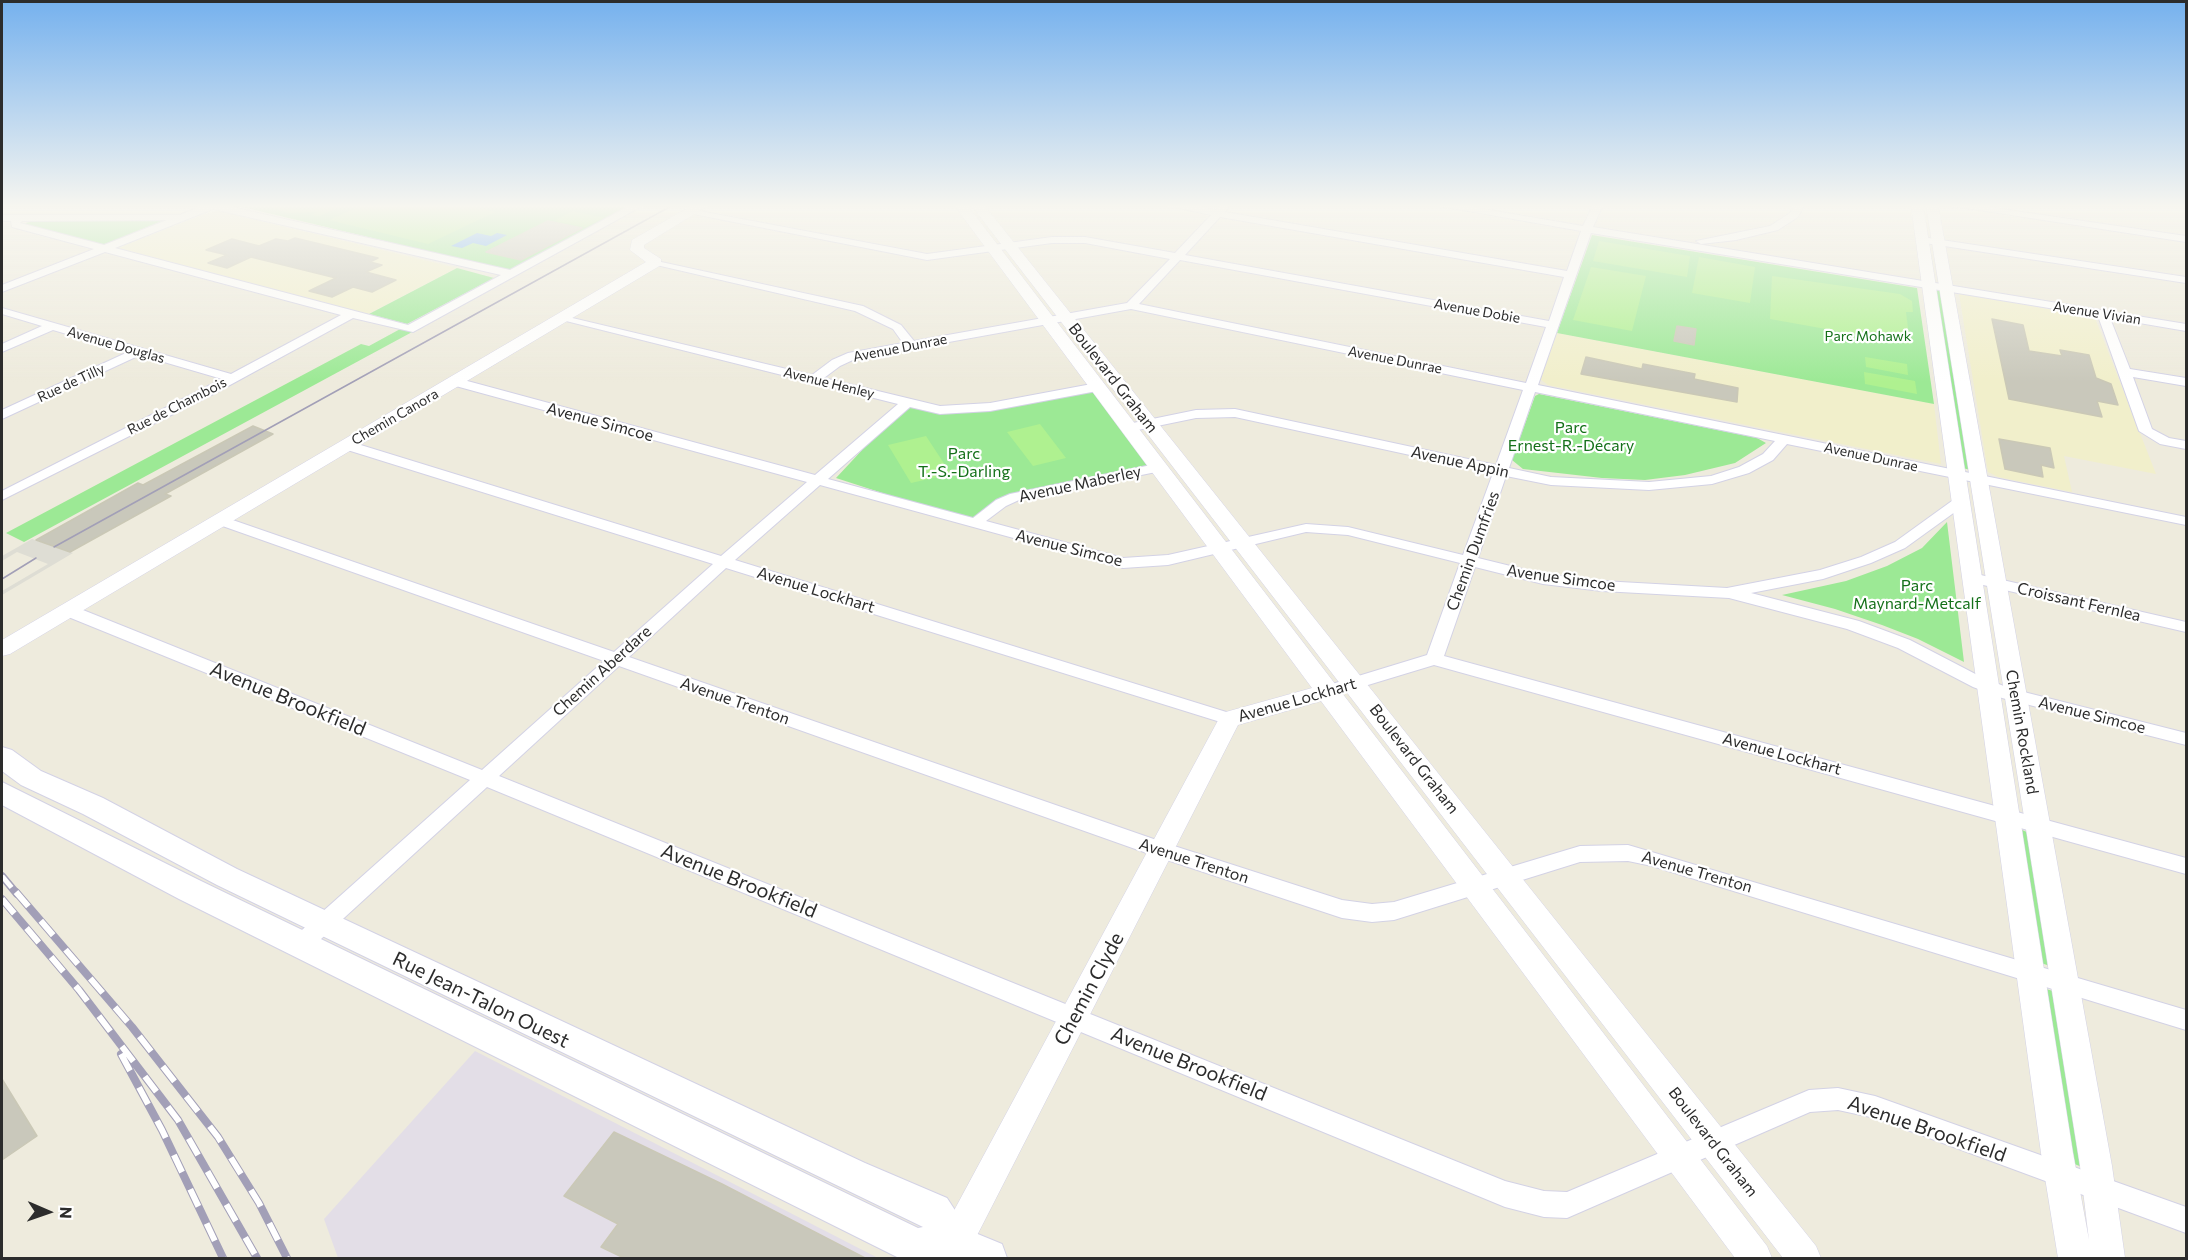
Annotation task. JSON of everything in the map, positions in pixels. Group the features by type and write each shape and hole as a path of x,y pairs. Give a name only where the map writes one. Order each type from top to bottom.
{"main road":[{"name":"Rue Jean-Talon Ouest","path":"2,757 31,778 77,798 167,847 312,934 916,1247 963,1253"},
{"name":"Rue Jean-Talon Ouest","path":"2,792 39,814 312,934"}],"street":[{"path":"2,289 66,264"},
{"path":"159,264 409,329 530,264"},
{"path":"466,264 511,274"},
{"name":"Chemin Canora","path":"2,649 564,319 653,264"},
{"path":"664,264 859,308 897,327 911,345"},
{"name":"Boulevard Graham","path":"1012,264 1046,321 1677,1158 1755,1258"},
{"name":"Boulevard Graham","path":"1017,264 1066,317 1245,543 1804,1258"},
{"path":"1131,306 1171,264"},
{"name":"Avenue Dobie","path":"1215,264 1553,325"},
{"path":"1510,264 1570,275"},
{"name":"Chemin Dumfries","path":"1434,659 1574,264"},
{"name":"Avenue Vivian","path":"1801,264 2187,327"},
{"name":"Chemin Rockland","path":"1930,264 1937,286 1978,479 2065,983 2108,1258"},
{"name":"Chemin Rockland","path":"1938,264 1937,286 1957,475 2030,972 2075,1258"},
{"path":"2078,264 2187,280"},
{"name":"Avenue Dunrae","path":"816,378 836,363 852,357 1131,306 1978,479"},
{"name":"Avenue Douglas","path":"2,310 231,378"},
{"name":"Rue de Chambois","path":"2,496 351,314"},
{"path":"2103,314 2144,427 2157,438 2187,445"},
{"name":"Avenue Henley","path":"564,319 816,378 940,410 971,409 1097,387"},
{"path":"2,348 52,326"},
{"name":"Rue de Tilly","path":"2,415 140,351"},
{"path":"2123,372 2187,382"},
{"name":"Avenue Simcoe","path":"456,382 1123,562 1168,560 1306,528 1324,528 1348,531 1469,563 1555,581 1727,592 1853,625 1904,644 1989,687 2016,696 2187,739"},
{"name":"Chemin Aberdare","path":"312,934 614,660 906,403"},
{"name":"Avenue Appin","path":"1128,428 1197,414 1235,413 1551,481 1600,485 1681,485 1712,480 1744,470 1768,457 1784,440"},
{"name":"Avenue Lockhart","path":"346,445 1230,719 1434,659 2187,866"},
{"name":"Avenue Maberley","path":"975,523 1001,503 1015,498 1156,468"},
{"path":"1978,479 2187,521"},
{"name":"Avenue Simcoe","path":"1727,592 1823,574 1866,561 1900,545 1961,501"},
{"name":"Avenue Trenton","path":"219,520 1162,850 1342,909 1372,913 1394,911 1580,854 1628,853 1653,858 2187,1020"},
{"name":"Croissant Fernlea","path":"1972,578 2187,627"},
{"name":"Avenue Brookfield","path":"67,610 1074,1017 1505,1194 1544,1204 1567,1205 1809,1101 1838,1099 1875,1107 2187,1220"},
{"name":"Chemin Canora","path":"2,643 43,624"},
{"name":"Chemin Clyde","path":"963,1253 1074,1017 1230,719"}],"shaded area":[{"path":"174,264 439,264 457,268 364,316 357,316"},
{"path":"1959,294 2095,318 2156,474 2064,456 2072,492 1998,477 1988,472"},
{"path":"1557,333 1934,404 1941,464 1548,385 1540,379"},
{"path":"32,539 73,553 2,595 2,591 48,564 17,552 2,561 2,556"},
{"path":"475,1051 878,1258 338,1258 324,1219"}],"green space":[{"path":"480,264 524,264 510,271"},
{"name":"Parc Mohawk","path":"1582,264 1769,264 1917,288 1934,404 1557,333"},
{"path":"1609,264 1689,264 1687,277"},
{"path":"1698,264 1737,264 1755,267 1750,303 1692,293"},
{"path":"1591,267 1646,276 1632,331 1573,320"},
{"path":"457,268 494,278 407,324 369,314"},
{"path":"1772,276 1900,294 1912,301 1913,312 1906,312 1910,344 1770,319"},
{"path":"1935,290 1940,291 1971,470 1962,468"},
{"path":"402,328 414,331 24,542 6,533 361,344 369,346"},
{"path":"1865,357 1907,364 1908,375 1866,367"},
{"path":"1864,372 1915,381 1917,394 1865,384"},
{"name":"Parc T.-S.-Darling","path":"1097,387 1156,468 1015,497 975,523 836,478 906,403 955,411"},
{"name":"Parc Ernest-R.-Décary","path":"1539,394 1757,438 1766,443 1735,463 1685,475 1645,480 1602,478 1523,469 1512,460 1535,396"},
{"path":"1040,424 1066,458 1033,466 1007,432"},
{"path":"926,436 951,474 911,483 888,445"},
{"name":"Parc Maynard-Metcalf","path":"1947,522 1964,662 1918,639 1882,625 1835,609 1782,595 1846,581 1887,566 1922,548"},
{"path":"2022,830 2027,832 2050,966 2041,963"},
{"path":"2046,989 2053,991 2082,1167 2072,1163"}],"building":[{"path":"211,264 236,264 227,268"},
{"path":"279,264 377,264 382,265 366,272 396,280 372,292 353,287 332,297 309,291 336,278"},
{"path":"1992,319 2023,325 2029,351 2062,356 2060,350 2089,355 2096,378 2111,384 2118,405 2097,401 2102,417 2009,399"},
{"path":"1677,326 1696,329 1694,345 1674,341"},
{"path":"1586,357 1642,369 1643,364 1695,374 1694,379 1738,388 1737,402 1581,374"},
{"path":"253,426 273,434 165,494 171,496 70,552 36,540 138,483 143,485"},
{"path":"1999,439 2050,448 2054,468 2041,465 2043,477 2005,469"},
{"path":"2,1079 37,1136 2,1160"},
{"path":"614,1132 722,1184 865,1258 624,1258 601,1247 618,1224 564,1196"}],"tram line":[{"path":"54,547 567,264"},
{"path":"2,579 36,558"}],"railway":[{"path":"2,876 17,894"},
{"path":"16,892 132,1027 218,1137 259,1203 287,1258"},
{"path":"2,899 79,990 178,1120 257,1258"},
{"path":"121,1054 162,1130 223,1258"}]}
